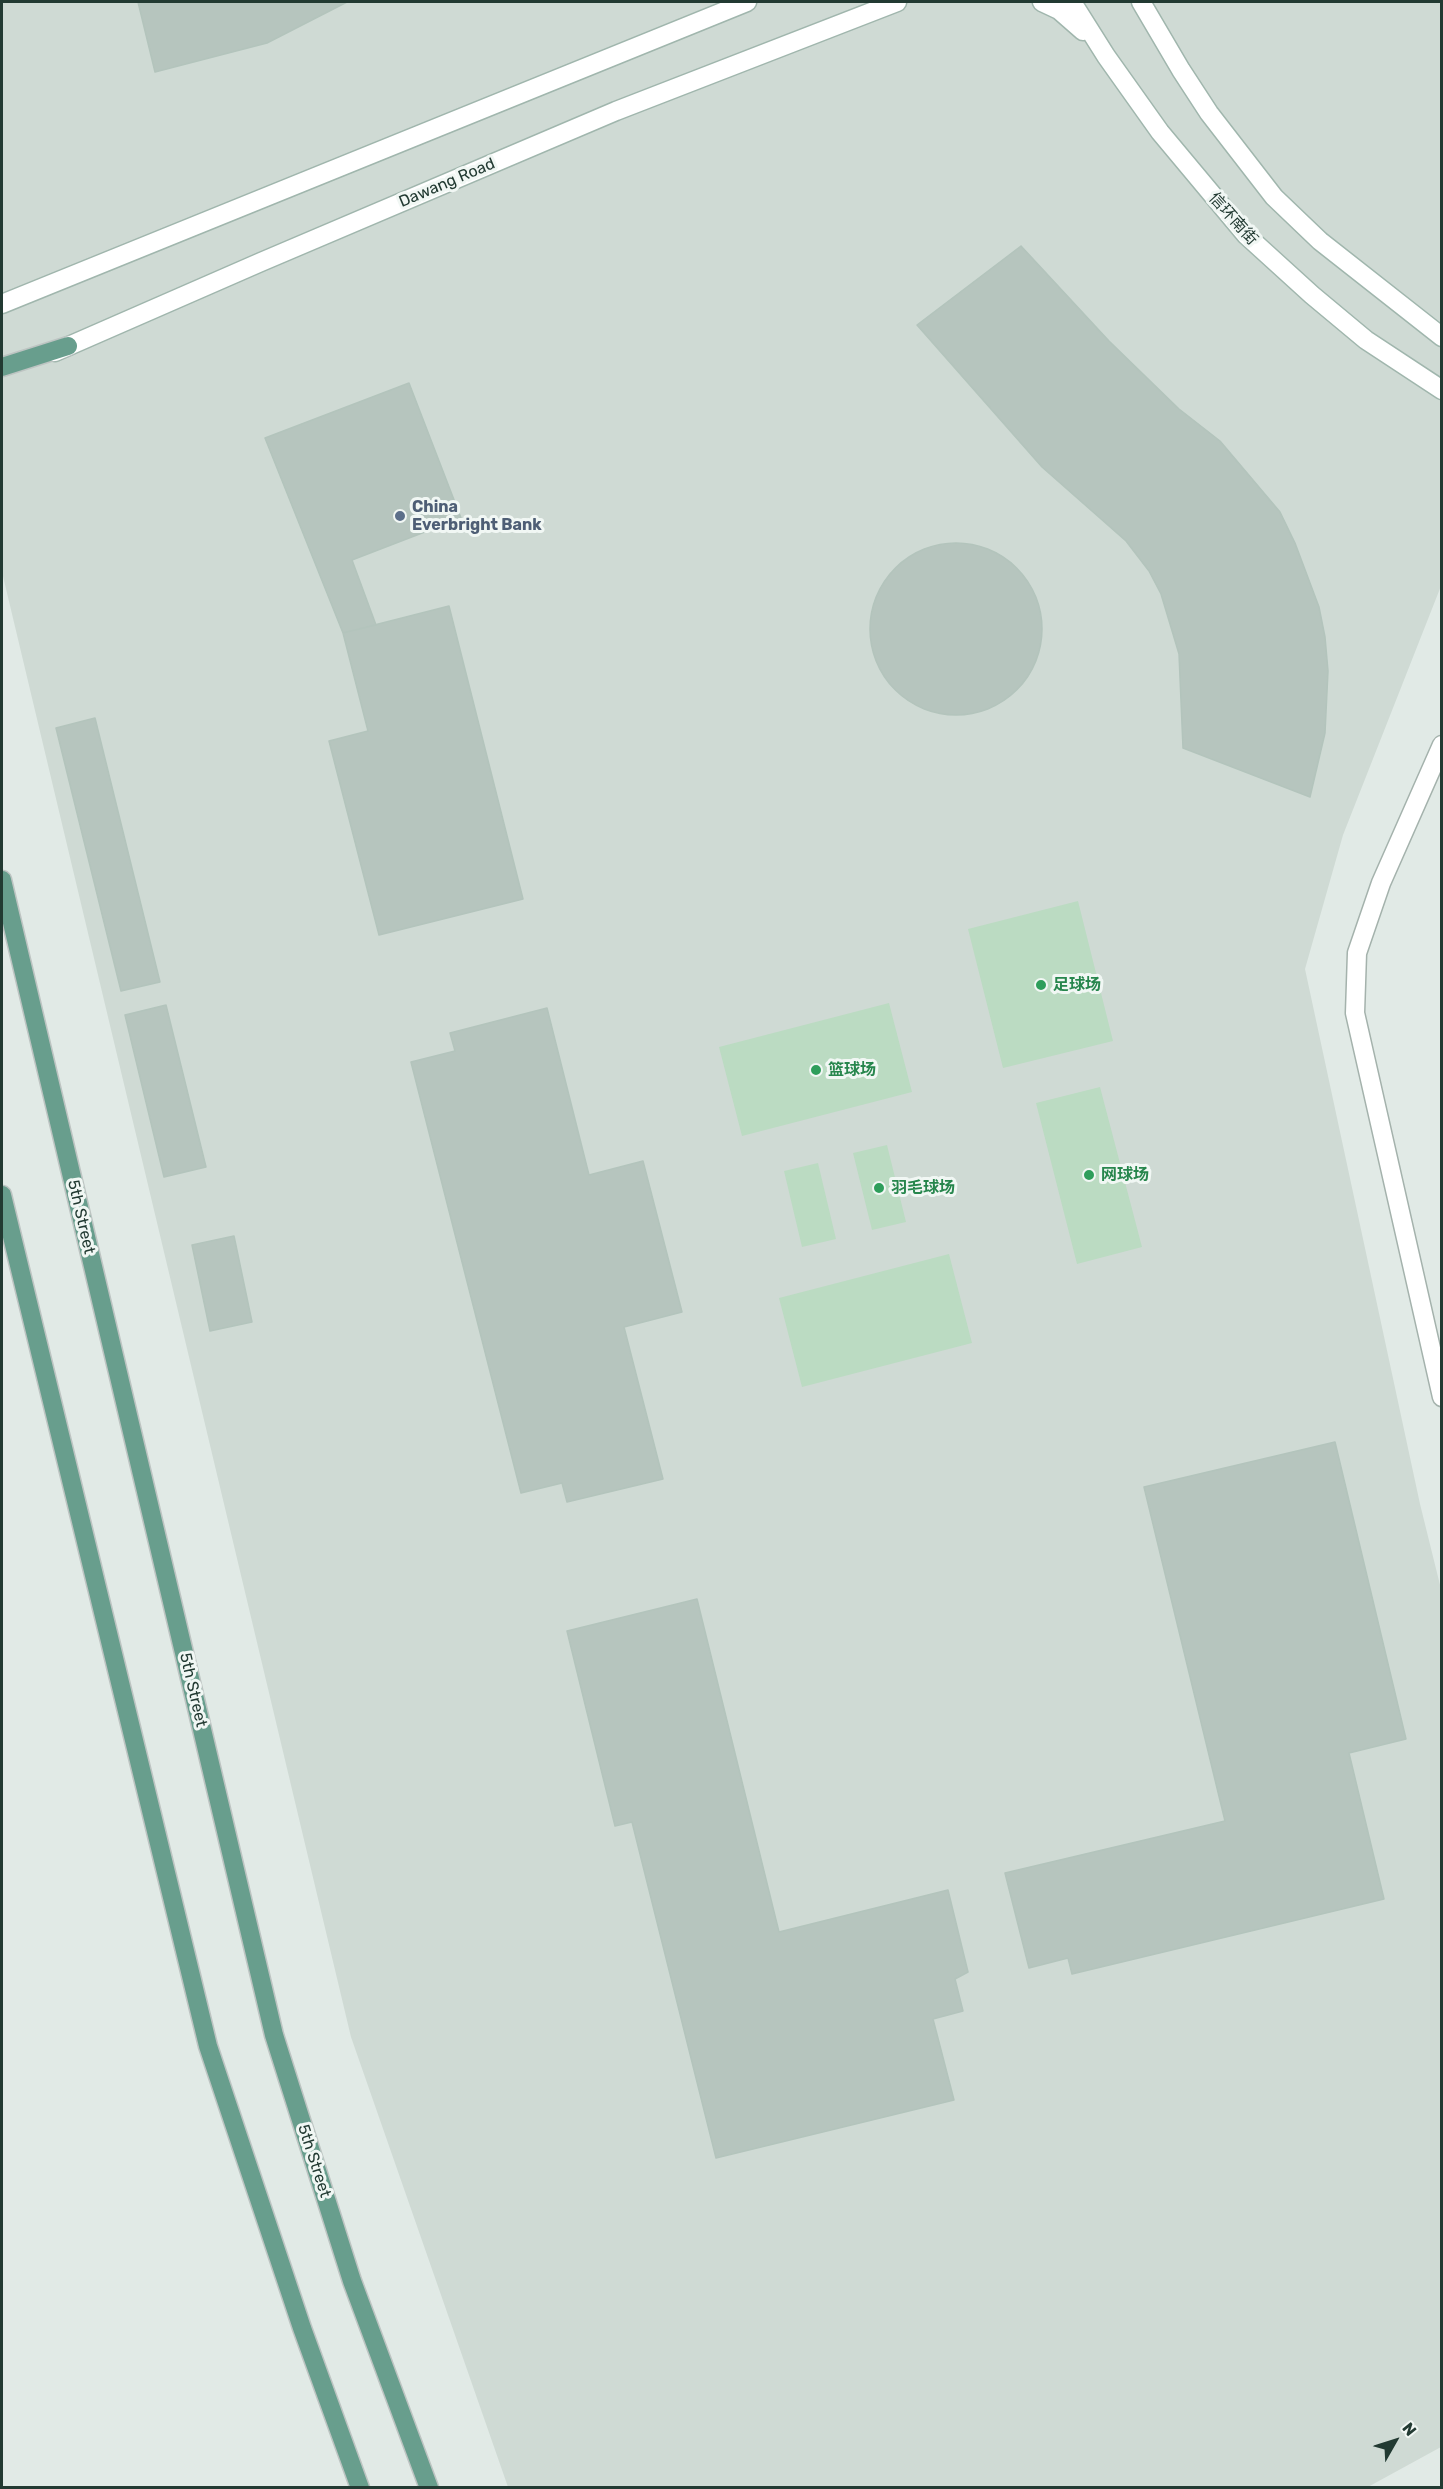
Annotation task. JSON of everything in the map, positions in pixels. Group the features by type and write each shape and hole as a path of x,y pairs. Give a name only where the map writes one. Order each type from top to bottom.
{"main road":[{"path":"2,367 68,346"},
{"name":"5th Street","path":"2,880 274,2035 352,2281 429,2487"},
{"path":"2,1195 208,2046 302,2328 360,2487"}],"street":[{"path":"2,304 747,2"},
{"name":"Dawang Road","path":"2,377 239,271 616,111 897,2"},
{"path":"1042,2 1073,21 1106,56"},
{"name":"信环南街","path":"1072,2 1106,56 1160,132 1246,235 1366,340 1442,390"},
{"path":"1133,2 1158,32"},
{"path":"1142,2 1158,32 1209,113 1274,197 1320,241 1442,337"},
{"path":"2,294 50,284"},
{"path":"1442,745 1381,883 1357,953 1354,1012 1442,1397"}],"shaded area":[{"path":"2,2 1441,2 1441,586 1343,835 1305,969 1420,1504 1441,1589 1441,2447 1366,2488 508,2487 351,2037 2,572"}],"green space":[{"name":"足球场","path":"1078,901 1113,1041 1003,1068 968,929"},
{"name":"篮球场","path":"889,1003 912,1092 742,1136 719,1047"},
{"name":"网球场","path":"1100,1087 1142,1247 1077,1264 1036,1103"},
{"name":"羽毛球场","path":"887,1145 906,1222 872,1230 853,1153"},
{"path":"818,1163 836,1239 802,1247 784,1171"},
{"path":"949,1254 972,1343 802,1387 779,1298"}],"building":[{"path":"138,2 347,2 267,43 155,72"},
{"path":"1021,246 1109,341 1179,409 1220,441 1280,512 1295,543 1319,607 1325,637 1328,671 1325,733 1310,797 1183,748 1179,654 1161,594 1149,571 1126,541 1042,467 917,325"},
{"path":"409,383 461,518 352,560 376,625 343,633 265,438"},
{"path":"956,543 989,550 1017,568 1035,596 1042,629 1035,662 1017,690 989,708 956,715 923,708 895,690 877,662 870,629 877,596 895,568 923,550"},
{"path":"449,606 523,899 379,935 329,741 368,731 343,633"},
{"path":"95,718 160,982 121,991 56,728"},
{"path":"166,1005 206,1167 164,1177 125,1015"},
{"path":"547,1008 589,1175 643,1161 682,1312 624,1327 663,1479 567,1502 562,1483 521,1493 411,1062 455,1051 450,1033"},
{"path":"234,1236 252,1322 210,1331 192,1245"},
{"path":"1335,1442 1406,1739 1349,1753 1384,1899 1072,1974 1068,1958 1029,1968 1005,1873 1225,1821 1144,1487"},
{"path":"697,1599 779,1932 948,1890 968,1972 955,1979 963,2011 933,2019 954,2100 716,2158 632,1822 615,1826 567,1631"}],"place":[{"name":"China Everbright Bank","path":"400,516"},
{"name":"足球场","path":"1041,985"},
{"name":"篮球场","path":"816,1070"},
{"name":"网球场","path":"1089,1175"},
{"name":"羽毛球场","path":"879,1188"}]}
